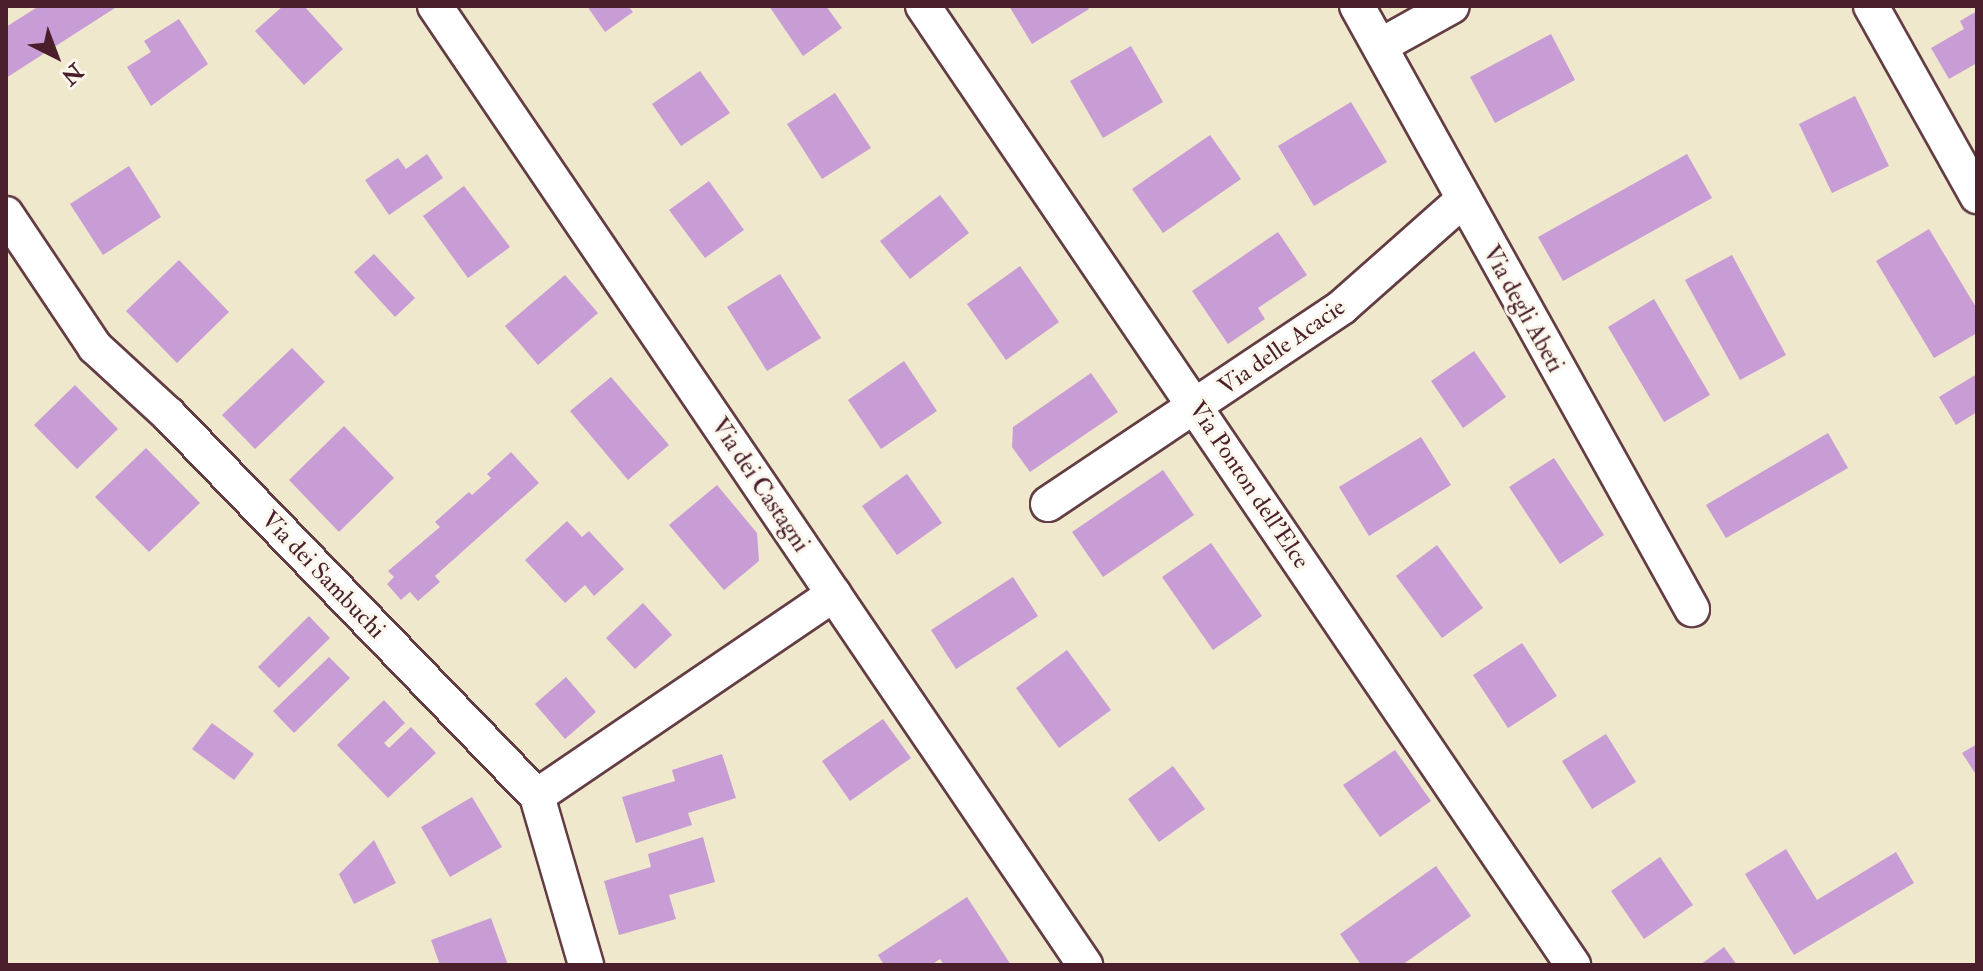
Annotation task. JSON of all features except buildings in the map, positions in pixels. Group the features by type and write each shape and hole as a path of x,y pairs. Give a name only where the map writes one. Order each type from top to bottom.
{"street":[{"name":"Via dei Castagni","path":"435,6 1085,965"},
{"name":"Via Ponton dell'Elce","path":"923,6 1573,965"},
{"name":"Via degli Abeti","path":"1357,6 1462,201 1692,609"},
{"path":"1380,46 1452,6"},
{"path":"1871,6 1977,196"},
{"name":"Via delle Acacie","path":"1048,504 1342,307 1462,201"},
{"name":"Via dei Sambuchi","path":"6,214 62,304 95,347 169,415 537,796 586,965"},
{"path":"537,796 834,594"}]}
